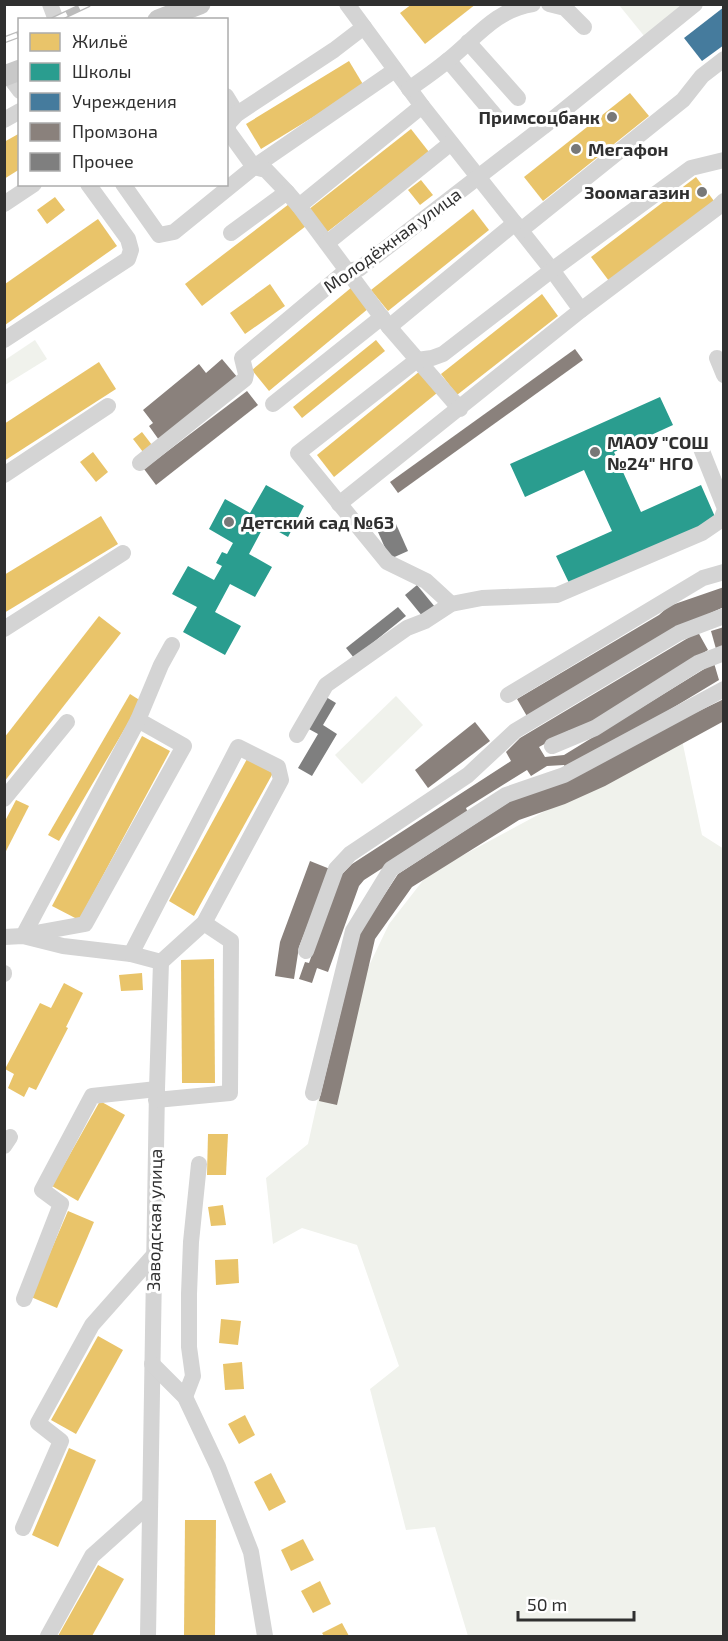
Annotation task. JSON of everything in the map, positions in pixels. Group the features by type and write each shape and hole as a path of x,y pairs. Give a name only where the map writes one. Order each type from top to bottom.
{"main road":[{"path":"163,18 200,4"}],"street":[{"path":"347,4 409,89 518,226 581,310"},
{"path":"409,89 448,60 497,18 532,4"},
{"path":"549,4 565,8 584,27"},
{"name":"Молодёжная улица","path":"140,462 245,379 242,358 346,271 358,269 478,177 695,4"},
{"path":"364,27 334,50 237,114 228,123 228,131 254,167 266,170 287,192 386,322 460,409"},
{"path":"468,42 518,98"},
{"path":"273,404 518,226 683,100 702,76 723,59"},
{"path":"448,60 497,118"},
{"path":"124,186 159,235 174,232 254,167 395,70"},
{"path":"228,99 237,114"},
{"path":"298,206 422,106"},
{"path":"4,120 18,112"},
{"path":"327,243 451,143"},
{"path":"451,604 426,581 387,562 298,453 417,360 443,354 552,270 691,168 723,160"},
{"path":"4,204 31,186"},
{"path":"4,340 128,259 131,250 128,239 89,186"},
{"path":"231,233 287,192"},
{"path":"339,504 581,310 723,201"},
{"path":"717,358 723,375"},
{"path":"4,475 108,406"},
{"path":"700,446 723,506"},
{"path":"297,735 326,685 407,628 425,621 451,604 482,598 557,596 702,533 721,520 723,512"},
{"path":"4,629 123,553"},
{"path":"508,695 703,578 723,572"},
{"path":"306,951 336,869 350,854 468,774 515,731 679,633 723,616"},
{"path":"23,936 138,720 172,645"},
{"path":"552,746 595,728 698,663 723,653"},
{"path":"313,1094 353,931 391,869 506,795 564,775 723,689"},
{"path":"4,937 23,936 85,924 184,746 138,720"},
{"path":"5,798 67,722"},
{"path":"23,936 63,946 131,954 161,962 204,923 281,780 278,767 238,747 131,954"},
{"path":"24,1299 61,1204 42,1190 92,1096 230,1093 231,941 204,923"},
{"name":"Заводская улица","path":"148,1636 161,962"},
{"path":"185,1397 193,1376 189,1347 190,1273 199,1164"},
{"path":"23,1528 61,1441 38,1423 92,1325 154,1255"},
{"path":"152,1364 185,1397 218,1467 251,1552 265,1636"},
{"path":"48,1636 92,1556 150,1504"}],"shaded area":[{"path":"619,5 684,5 645,37"},
{"path":"35,340 47,359 5,385 5,360"},
{"path":"396,696 423,725 362,784 335,755"},
{"path":"681,735 702,835 724,849 723,1636 468,1636 435,1527 406,1530 370,1389 399,1366 357,1245 302,1228 273,1244 266,1178 308,1144 326,1063 366,972 389,924 428,874"}],"building: Жильё":[{"path":"412,4 476,4 425,44 400,13"},
{"path":"349,61 364,86 261,149 246,124"},
{"path":"630,93 649,116 543,201 524,177"},
{"path":"411,129 429,152 326,233 308,210"},
{"path":"18,134 18,170 4,179 4,142"},
{"path":"696,177 714,201 609,281 591,257"},
{"path":"421,180 433,195 420,205 408,190"},
{"path":"55,197 65,210 47,224 37,210"},
{"path":"289,204 306,226 202,306 185,284"},
{"path":"473,209 489,230 388,311 371,290"},
{"path":"98,219 117,246 5,325 5,284"},
{"path":"270,284 285,306 245,334 230,313"},
{"path":"352,287 369,308 269,391 252,370"},
{"path":"542,294 558,316 457,395 441,374"},
{"path":"376,340 385,351 302,418 293,407"},
{"path":"99,362 116,389 4,461 4,424"},
{"path":"420,371 437,393 334,477 317,455"},
{"path":"142,432 152,445 143,452 133,439"},
{"path":"93,452 108,472 96,482 80,462"},
{"path":"101,516 118,544 4,613 4,575"},
{"path":"99,616 121,633 4,782 4,738"},
{"path":"130,694 141,701 59,841 48,835"},
{"path":"142,736 170,751 79,920 52,906"},
{"path":"247,759 273,773 194,916 169,901"},
{"path":"16,800 29,806 4,855 4,823"},
{"path":"214,959 215,1083 182,1083 181,960"},
{"path":"142,973 143,990 121,991 119,975"},
{"path":"64,983 83,993 36,1090 29,1087 24,1097 8,1088 14,1074 5,1069 40,1003 51,1008"},
{"path":"100,1101 125,1115 78,1201 52,1186"},
{"path":"208,1134 228,1134 226,1175 207,1175"},
{"path":"223,1205 226,1225 211,1226 208,1207"},
{"path":"68,1211 94,1222 57,1308 31,1297"},
{"path":"238,1259 239,1283 216,1285 215,1260"},
{"path":"221,1319 241,1321 238,1345 219,1343"},
{"path":"98,1336 123,1350 76,1434 51,1420"},
{"path":"242,1362 244,1389 225,1390 223,1364"},
{"path":"245,1415 255,1435 239,1444 228,1424"},
{"path":"69,1448 96,1460 58,1547 32,1535"},
{"path":"271,1473 286,1502 269,1511 254,1482"},
{"path":"185,1520 216,1520 215,1636 184,1636"},
{"path":"303,1539 314,1560 291,1571 281,1550"},
{"path":"98,1565 124,1579 92,1636 58,1636"},
{"path":"320,1581 331,1604 313,1613 301,1591"},
{"path":"342,1623 349,1636 324,1636 322,1633"}],"building: Школы":[{"path":"660,397 673,425 614,452 641,512 701,485 716,519 570,585 556,556 612,531 584,470 525,497 510,464"},
{"path":"266,485 304,506 288,537 265,524 249,554 272,567 255,597 230,584 215,612 241,626 225,655 183,632 197,607 172,594 188,566 214,580 222,566 216,563 222,552 227,554 233,543 209,529 225,499 250,513"}],"building: Учреждения":[{"path":"724,7 724,45 702,61 684,38"}],"building: Промзона":[{"path":"575,349 583,360 398,493 390,482"},
{"path":"222,359 238,378 159,440 149,426 153,423 143,410 199,364 206,373"},
{"path":"247,391 258,405 156,485 144,469"},
{"path":"724,587 724,607 673,630 528,718 517,699 659,615 669,606"},
{"path":"724,627 724,647 716,649 711,631"},
{"path":"698,632 708,650 592,723 568,731 539,747 545,757 564,755 714,663 719,680 568,771 564,765 547,766 531,776 527,770 466,808 468,813 364,880 359,886 328,972 317,968 312,983 299,979 305,962 309,963 340,876 352,864 511,761 506,752 520,738"},
{"path":"724,699 724,721 605,786 565,804 519,820 412,887 375,939 337,1105 319,1101 360,932 398,874 512,800"},
{"path":"475,722 490,741 428,788 415,770"},
{"path":"310,861 330,869 299,947 294,979 275,976 280,942"}],"building: Прочее":[{"path":"396,524 408,551 390,559 378,532"},
{"path":"417,585 435,607 423,617 405,595"},
{"path":"398,607 406,616 354,658 346,648"},
{"path":"326,697 336,703 323,725 337,734 312,776 298,768 318,734 307,728"}],"railway":[{"path":"58,18 88,4"},
{"path":"4,40 18,35"}],"place":[{"name":"Примсоцбанк","path":"612,117"},
{"name":"Мегафон","path":"576,149"},
{"name":"Зоомагазин","path":"702,192"},
{"name":"МАОУ \"СОШ №24\" НГО","path":"595,452"},
{"name":"Детский сад №63","path":"229,522"}]}
